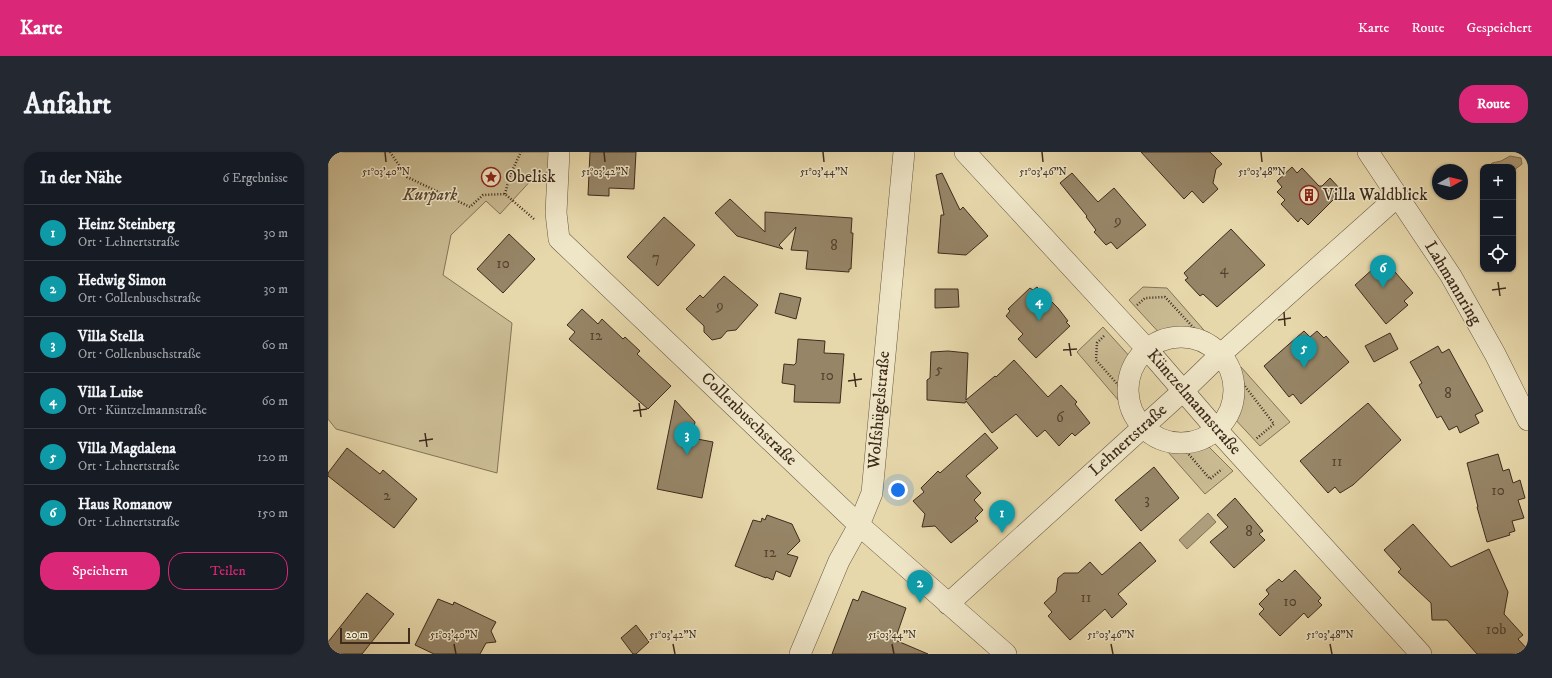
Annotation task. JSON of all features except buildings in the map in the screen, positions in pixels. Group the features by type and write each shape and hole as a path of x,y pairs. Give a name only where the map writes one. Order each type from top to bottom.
{"street":[{"name":"Collenbuschstraße","path":"559,152 556,214 559,238 859,525 1006,654"},
{"name":"Wolfshügelstraße","path":"800,654 839,561 859,525 872,493 904,152"},
{"name":"Küntzelmannstraße","path":"965,152 1147,349 1217,430 1421,654"},
{"name":"Lahmannring","path":"1368,152 1450,276 1495,354 1528,420"},
{"name":"Lehnertstraße","path":"948,604 1184,390 1219,354 1398,196"},
{"path":"1177,336 1193,338 1219,354 1233,378 1234,392 1232,406 1226,419 1217,430 1199,440 1179,443 1160,438 1143,427 1133,413 1128,396 1129,378 1133,367 1147,349 1161,340 1177,336"}],"path":[{"path":"390,152 407,177 470,207 483,195 504,194"},
{"path":"504,194 510,175 521,152"},
{"path":"504,194 511,202"},
{"path":"1142,301 1145,298 1165,298 1219,354 1274,424 1210,479 1179,443"},
{"path":"1121,321 1097,342 1096,360 1128,396"}],"green space":[{"name":"Kurpark","path":"328,152 549,152 548,171 541,176 535,176 500,214 486,201 451,235 443,275 512,323 497,473 336,429 328,419"},
{"path":"1143,287 1167,288 1210,337 1177,333 1163,337 1129,300"},
{"path":"1103,327 1132,359 1127,371 1124,389 1125,408 1077,352"},
{"path":"1241,367 1290,422 1260,446 1232,416 1238,394 1237,372"},
{"path":"1204,442 1233,471 1205,494 1160,443 1175,446"}],"shaded area":[{"path":"1510,156 1521,158 1522,164 1516,169 1516,164 1491,164"},
{"path":"1208,513 1216,522 1187,549 1179,540"}],"place":[{"name":"Obelisk","path":"491,177"},
{"name":"Villa Waldblick","path":"1309,195"},
{"name":"Haus Romanow","path":"1383,288"},
{"name":"Villa Luise","path":"1039,321"},
{"name":"Villa Magdalena","path":"1304,368"},
{"name":"Villa Stella","path":"687,455"},
{"name":"Heinz Steinberg","path":"1002,533"},
{"name":"Hedwig Simon","path":"920,603"}]}
